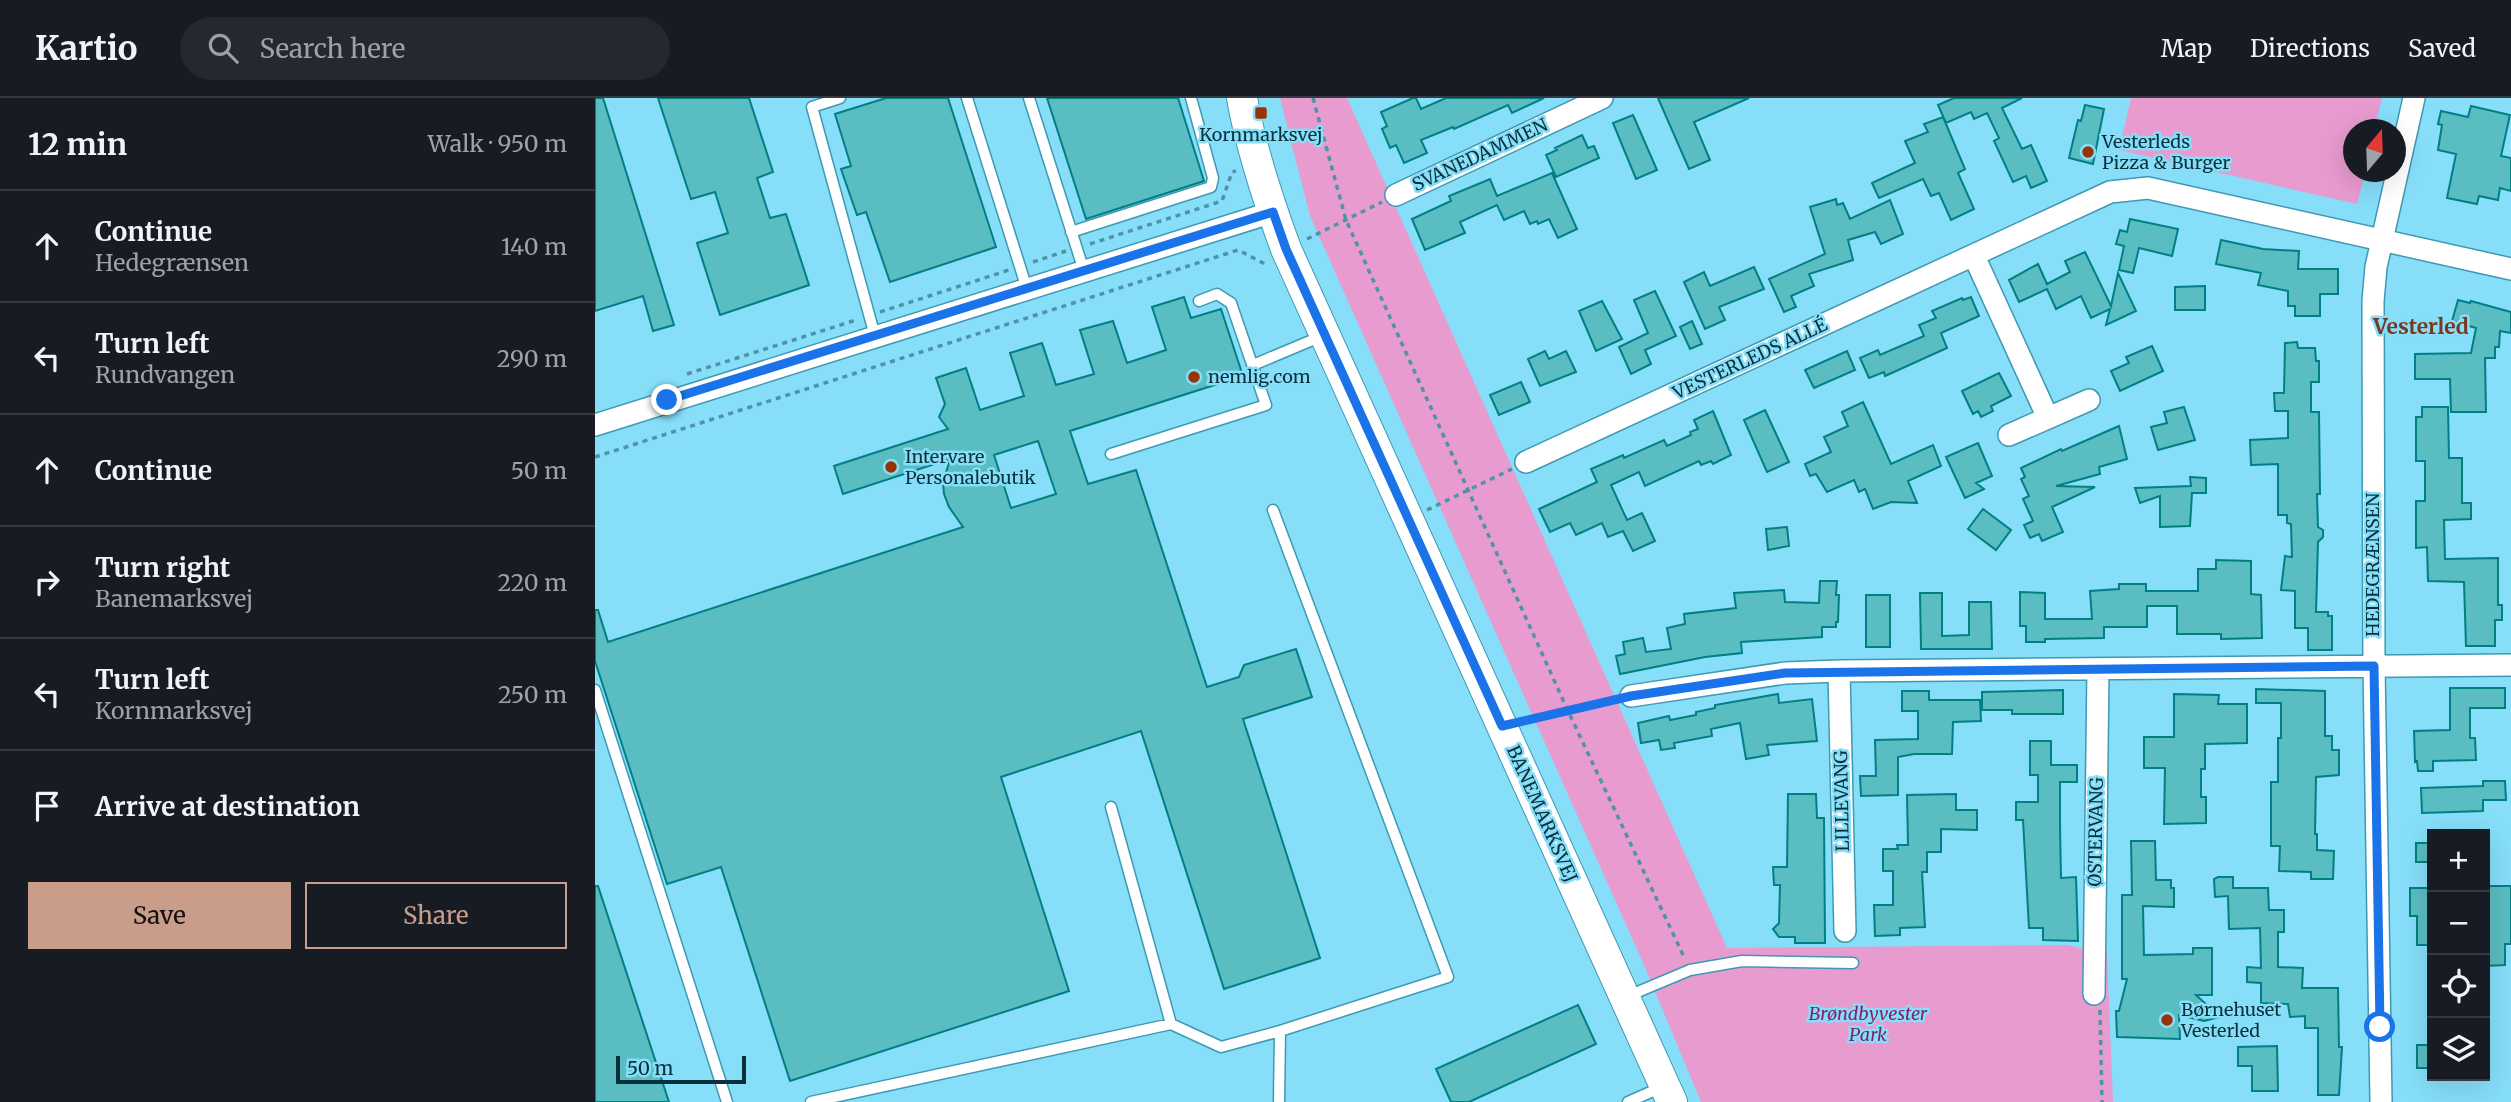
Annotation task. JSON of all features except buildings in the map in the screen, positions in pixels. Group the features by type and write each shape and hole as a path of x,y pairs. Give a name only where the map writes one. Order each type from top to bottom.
{"street":[{"name":"BANEMARKSVEJ","path":"1242,98 1273,212 1297,243 1325,335 1668,1094"},
{"name":"SVANEDAMMEN","path":"1396,195 1602,98"},
{"name":"HEDEGRÆNSEN","path":"2381,1102 2374,666 2373,301 2376,267 2414,98"},
{"name":"VESTERLEDS ALLÉ","path":"1526,462 2110,192 2148,188 2511,269"},
{"path":"595,425 872,325 1027,289 1273,212"},
{"path":"1974,256 2048,418"},
{"path":"2010,435 2089,400"},
{"path":"1631,696 1773,675 1839,671 2511,665"},
{"name":"ØSTERVANG","path":"2094,994 2098,669"},
{"name":"LILLEVANG","path":"1839,671 1845,932"}],"lane":[{"path":"840,98 812,107 872,325"},
{"path":"967,98 1027,289"},
{"path":"1029,98 1084,271"},
{"path":"1071,232 1211,187 1213,178 1191,98"},
{"path":"1111,454 1266,405 1231,303 1217,294 1199,301"},
{"path":"1253,365 1325,335"},
{"path":"811,1102 1171,1024 1221,1046 1280,1031 1448,977 1273,510"},
{"path":"595,690 727,1102"},
{"path":"1111,807 1171,1024"},
{"path":"1625,997 1690,970 1742,961 1853,963"},
{"path":"1279,1102 1280,1031"},
{"path":"1628,1102 1668,1094"}],"path":[{"path":"1313,98 1346,220 1690,970"},
{"path":"681,376 872,325 1020,267 1222,201 1232,172 1259,164"},
{"path":"595,457 1238,250 1267,265 1297,243 1396,195"},
{"path":"1410,519 1526,462"},
{"path":"1502,726 1631,696"},
{"path":"2094,994 2101,1012 2102,1102"}],"green space":[{"name":"Brøndbyvester Park","path":"1280,98 1347,98 1727,948 2067,945 2107,954 2113,1102 1701,1102 1644,965 1310,216"},
{"path":"2131,98 2382,98 2377,119 2343,119 2343,182 2362,182 2357,204 2119,150"}],"place":[{"name":"Kornmarksvej","path":"1261,113"},
{"name":"Vesterleds Pizza & Burger","path":"2088,152"},
{"name":"nemlig.com","path":"1194,377"},
{"name":"Intervare Personalebutik","path":"891,467"},
{"name":"Børnehuset Vesterled","path":"2167,1020"}],"district":[{"name":"Vesterled","path":"2421,327"}],"route":[{"path":"667,400 1273,212 1286,249 1502,726 1631,696 1785,673 2374,666 2380,1027"}]}
